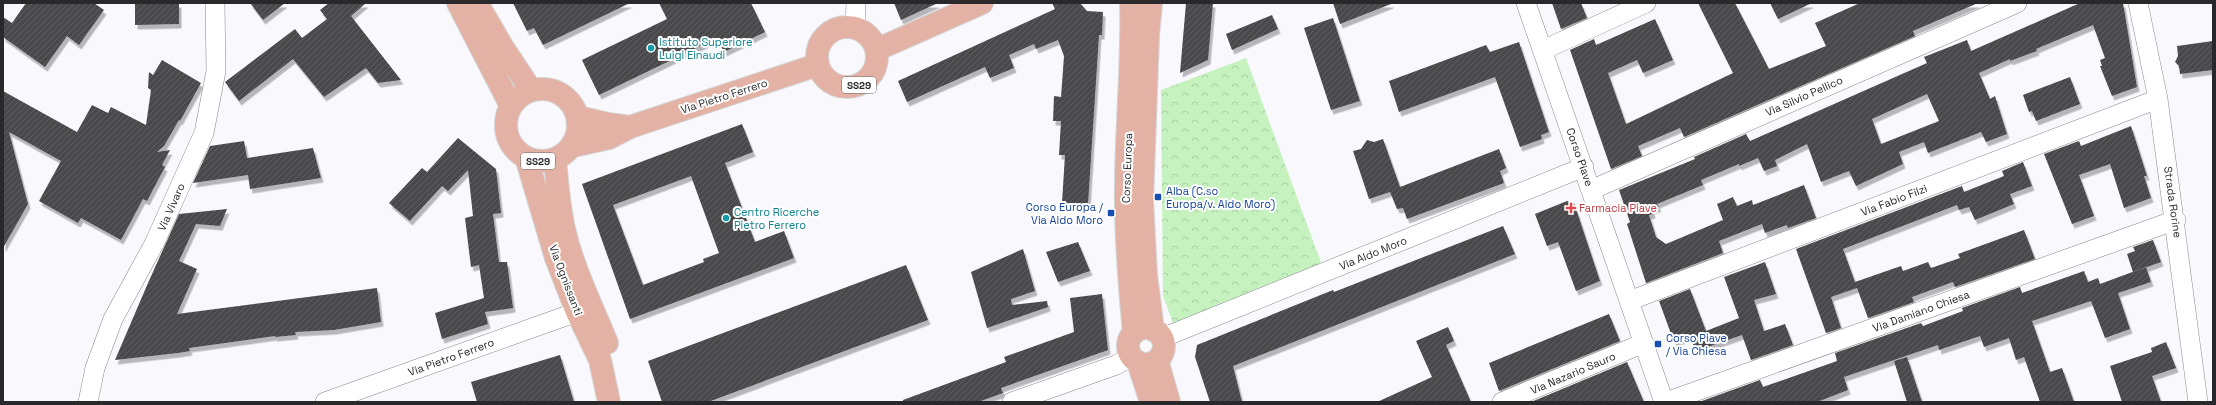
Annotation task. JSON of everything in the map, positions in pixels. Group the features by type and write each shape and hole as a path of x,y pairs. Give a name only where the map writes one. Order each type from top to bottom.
{"main road":[{"path":"458,3 511,106 523,94 531,90 547,88 558,92 567,98 574,107 578,117 579,127 573,146"},
{"path":"478,3 502,46 531,90"},
{"path":"817,65 816,54 820,44 826,35 834,29 845,27 856,28 869,37 876,50 982,3"},
{"name":"Corso Europa","path":"1131,3 1132,37 1126,202 1128,276 1150,334 1163,351 1142,360"},
{"name":"Corso Europa","path":"1150,334 1142,201 1148,35 1151,3"},
{"name":"SS29","path":"817,65 822,75 831,83 842,88 854,87 865,82 873,73 877,62 876,50"},
{"name":"Via Pietro Ferrero","path":"630,127 817,65"},
{"name":"SS29","path":"511,106 507,117 506,129 509,140 516,150 535,161 555,159 565,154 573,146 609,138 630,127"},
{"name":"SS29","path":"578,117 608,124 630,127"},
{"name":"Via Ognissanti","path":"526,157 556,258 577,312 600,360 610,402"},
{"name":"Via Ognissanti","path":"555,159 558,194 565,230 575,264 611,354 624,402"},
{"name":"Corso Europa","path":"1150,334 1129,340 1128,346 1142,360 1169,402"},
{"name":"Corso Europa","path":"1142,360 1151,402"}],"street":[{"name":"Via Vivaro","path":"88,402 95,368 113,319 154,244 204,134 216,71 215,3"},
{"path":"856,3 856,28"},
{"name":"Corso Piave","path":"1526,3 1665,402"},
{"path":"1543,50 1646,3"},
{"name":"Via Silvio Pellico","path":"1591,190 2017,3"},
{"name":"Strada Rorine","path":"2138,3 2158,99 2176,220 2198,402"},
{"name":"Via Fabio Filzi","path":"1629,301 2158,99"},
{"name":"Via Aldo Moro","path":"1150,334 1584,167"},
{"name":"Via Damiano Chiesa","path":"1665,402 2176,220"},
{"name":"Via Pietro Ferrero","path":"325,402 577,312"},
{"name":"Via Nazario Sauro","path":"1502,402 1644,343"},
{"path":"1012,402 1116,365 1142,360"}],"green space":[{"path":"1246,58 1323,268 1173,323 1163,296 1161,90"}],"building":[{"path":"26,3 94,3 104,10 79,45 67,36 45,67 3,37 3,17 12,23"},
{"path":"135,3 179,3 179,24 135,25"},
{"path":"250,3 285,3 263,20"},
{"path":"329,3 366,3 351,16 401,80 378,83 366,68 324,97 293,59 239,101 225,82 295,29 302,38 327,19 320,10"},
{"path":"513,3 630,3 543,45 534,28 527,31"},
{"name":"Istituto Superiore Luigi Einaudi","path":"659,3 751,3 765,32 724,52 717,38 599,95 582,60 667,19"},
{"path":"894,3 938,3 901,20"},
{"path":"1052,3 1080,3 1087,11 1103,12 1102,35 1099,35 1088,204 1062,203 1065,155 1059,155 1061,121 1053,121 1054,96 1061,97 1064,56 1058,40 1036,49 1034,44 1009,55 1014,68 990,78 985,67 907,102 898,81 1055,9"},
{"path":"1186,3 1213,3 1208,60 1180,73"},
{"path":"1333,3 1391,3 1391,4 1340,24"},
{"path":"1552,3 1581,3 1587,18 1561,29"},
{"path":"1698,3 1735,3 1769,69 1826,46 1815,23 1860,3 1978,3 1913,31 1915,36 1684,137 1680,128 1638,146 1642,156 1611,169 1570,50 1594,39 1596,45 1655,19 1673,60 1643,73 1637,60 1608,73 1626,124 1733,73"},
{"path":"1770,3 1812,3 1778,19"},
{"path":"2080,3 2123,3 2137,87 2112,96 2100,66 2102,66 2100,60 2105,58 2093,25 2036,49 2037,51 2010,61 2010,59 1979,73 1990,99 1995,96 2007,134 1986,142 1981,132 1928,153 1924,142 1899,152 1903,164 1856,186 1849,171 1821,182 1807,144 1775,160 1777,166 1764,171 1758,158 1739,166 1739,164 1701,180 1703,185 1657,204 1659,207 1652,210 1653,214 1649,215 1656,237 1666,244 1723,220 1717,204 1733,197 1737,206 1752,200 1753,205 1804,185 1816,218 1788,228 1787,225 1765,233 1762,224 1719,241 1723,253 1646,283 1627,224 1630,222 1619,190 1695,159 1694,157 1746,134 1750,141 1927,63 1924,57 1967,40 1971,51","holes":["1927,94 1939,121 1881,144 1872,119"]},
{"path":"1272,15 1278,29 1232,50 1226,34"},
{"path":"1333,18 1360,101 1331,110 1304,28"},
{"path":"2213,41 2213,70 2180,74 2179,66 2175,62 2178,56 2177,46"},
{"path":"1519,42 1549,132 1541,135 1542,139 1520,147 1495,77 1399,112 1389,81 1486,45 1490,52"},
{"path":"162,60 201,83 180,121 179,120 164,146 157,152 170,150 162,165 165,167 147,201 143,199 121,240 81,218 78,223 39,201 61,161 9,132 28,204 3,248 3,91 77,132 92,105 108,113 111,107 146,125 151,90 148,88 149,72 153,75"},
{"path":"2070,77 2080,104 2036,121 2032,111 2029,112 2023,95"},
{"name":"Centro Ricerche Pietro Ferrero","path":"742,124 753,152 725,163 755,242 784,231 794,258 630,319 582,184","holes":["691,176 719,253 703,259 704,262 643,285 613,205"]},
{"path":"2131,126 2147,176 2144,176 2151,198 2124,208 2110,164 2079,175 2094,216 2072,224 2044,154 2079,141 2081,146"},
{"path":"458,138 496,169 501,213 493,214 499,262 507,262 513,308 485,312 488,324 442,339 435,313 484,298 479,265 471,267 465,218 473,216 468,170 448,191 442,186 410,221 389,203 422,168 427,172"},
{"path":"1383,139 1400,187 1499,149 1506,168 1500,171 1504,183 1407,219 1403,208 1397,209 1390,192 1369,199 1353,151 1361,149 1367,140 1374,142"},
{"path":"244,141 247,158 313,148 321,178 250,189 248,175 193,183 210,146"},
{"path":"2023,162 2032,186 2010,194 2014,204 1975,220 1969,207 1959,210 1957,205 1843,249 1855,282 1901,266 1903,271 1928,262 1931,268 1960,258 1958,254 2024,230 2035,259 1955,287 1953,282 1912,297 1914,302 1868,318 1857,288 1831,297 1841,328 1826,333 1796,249 1962,186 1964,192 2004,176 2002,171"},
{"path":"1567,201 1574,203 1600,281 1576,291 1558,242 1547,246 1535,214"},
{"path":"227,209 220,226 196,224 179,261 197,269 177,314 377,288 381,322 334,330 295,332 296,335 275,336 189,348 190,351 178,353 115,360 179,214"},
{"path":"1503,226 1515,254 1233,366 1242,402 1210,402 1195,357 1197,345 1333,290 1334,292"},
{"path":"2153,240 2161,262 2133,272 2127,254 2135,251 2133,247"},
{"path":"1078,242 1090,271 1058,282 1046,252"},
{"path":"1023,249 1035,291 1011,299 1012,305 1047,301 1048,307 987,328 971,272"},
{"path":"1765,262 1776,294 1754,300 1764,331 1785,324 1793,345 1751,360 1742,335 1696,351 1690,337 1674,342 1659,301 1690,289 1706,331 1739,318 1724,277"},
{"path":"906,265 928,320 708,402 662,402 648,361"},
{"path":"2146,267 2151,282 2118,293 2130,329 2105,338 2091,301 2032,321 2050,372 2062,368 2074,402 2040,402 2024,357 2016,360 2009,338 1984,347 1980,336 1939,350 1938,345 1844,377 1848,390 1817,402 1699,402 1760,380 1763,387 1837,361 1835,353 1921,323 1923,326 1963,311 1962,308 2020,287 2022,293 2084,271 2088,282 2098,278 2100,284"},
{"path":"1102,294 1108,350 1001,388 1003,393 978,402 903,402 903,400 1006,362 1004,357 1074,332 1070,298"},
{"path":"1609,314 1620,341 1499,391 1489,363"},
{"path":"1448,327 1454,341 1446,345 1471,402 1377,402 1432,377 1416,341"},
{"path":"2166,342 2176,368 2152,376 2161,402 2122,402 2110,366 2152,352 2151,348"},
{"path":"560,355 574,402 477,402 471,382"},
{"path":"1907,357 1922,402 1907,402 1894,361"},
{"path":"1627,362 1644,402 1531,402"}],"place":[{"name":"Istituto Superiore Luigi Einaudi","path":"651,48"},
{"name":"Alba (C.so Europa/v. Aldo Moro)","path":"1158,197"},
{"name":"Farmacia Piave","path":"1571,208"},
{"name":"Corso Europa / Via Aldo Moro","path":"1111,213"},
{"name":"Centro Ricerche Pietro Ferrero","path":"726,218"},
{"name":"Corso Piave / Via Chiesa","path":"1658,344"}]}
